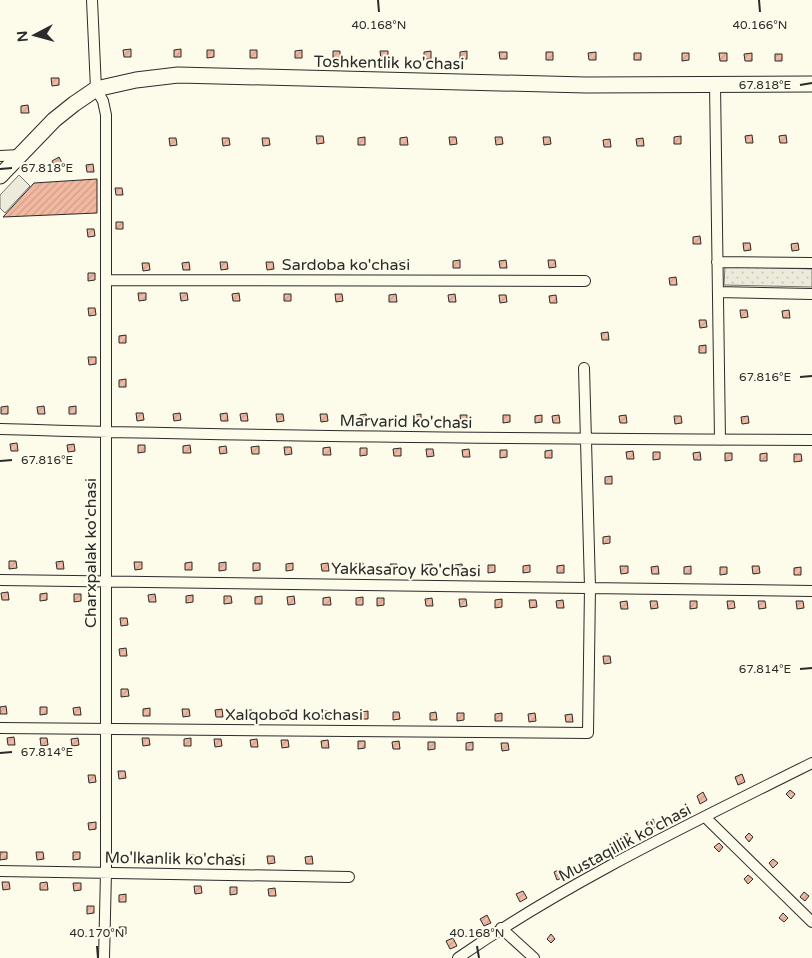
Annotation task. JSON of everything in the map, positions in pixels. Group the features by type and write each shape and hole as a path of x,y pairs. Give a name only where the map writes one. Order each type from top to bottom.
{"main road":[{"name":"Toshkentlik ko'chasi","path":"0,176 54,120 96,89 136,80 178,75 586,85 812,84"}],"street":[{"name":"Charxpalak ko'chasi","path":"92,0 96,89 103,101 106,115 106,872 104,958"},
{"path":"714,84 720,440"},
{"path":"0,156 20,155"},
{"path":"717,262 812,263"},
{"name":"Sardoba ko'chasi","path":"107,280 585,281"},
{"path":"718,292 812,294"},
{"path":"584,368 590,588"},
{"name":"Marvarid ko'chasi","path":"0,429 586,439 812,440"},
{"name":"Yakkasaroy ko'chasi","path":"0,580 812,591"},
{"name":"Xalqobod ko'chasi","path":"0,728 588,733 590,588"},
{"name":"Mustaqillik ko'chasi","path":"458,958 501,928 664,836 812,762"},
{"path":"705,817 812,922"},
{"name":"Mo'lkanlik ko'chasi","path":"0,871 349,877"},
{"path":"501,928 534,958"}],"shaded area":[{"path":"19,175 30,186 5,213 0,208 0,195"},
{"path":"725,266 812,269 812,287 724,285"}],"building":[{"path":"131,49 131,57 124,57 123,50"},
{"path":"181,49 181,57 174,57 174,50"},
{"path":"207,50 214,50 214,57 207,58"},
{"path":"250,50 257,50 257,58 250,58"},
{"path":"302,50 302,58 295,58 295,51"},
{"path":"333,51 340,51 340,58 333,58"},
{"path":"380,51 388,51 388,59 381,59"},
{"path":"431,51 431,59 424,59 424,52"},
{"path":"467,51 467,59 460,59 460,52"},
{"path":"499,52 507,52 507,59 500,59"},
{"path":"546,52 553,52 553,60 546,60"},
{"path":"596,52 596,60 589,60 588,53"},
{"path":"634,53 641,53 641,60 634,60"},
{"path":"682,53 689,53 689,60 682,61"},
{"path":"719,53 727,53 727,61 720,61"},
{"path":"752,53 752,61 745,61 744,54"},
{"path":"775,54 782,54 782,61 775,61"},
{"path":"51,78 59,78 59,85 52,86"},
{"path":"28,105 29,113 21,113 21,106"},
{"path":"752,135 753,143 746,143 745,136"},
{"path":"786,135 787,143 780,143 779,136"},
{"path":"316,136 323,136 324,143 317,144"},
{"path":"681,136 681,144 674,144 674,137"},
{"path":"365,137 365,145 358,145 358,138"},
{"path":"407,137 408,145 400,145 400,138"},
{"path":"449,137 456,137 457,144 450,145"},
{"path":"495,137 502,137 503,144 496,145"},
{"path":"543,137 550,137 551,144 544,145"},
{"path":"169,138 176,138 177,145 170,146"},
{"path":"222,138 229,138 230,145 223,146"},
{"path":"262,138 269,138 270,145 263,146"},
{"path":"643,138 644,146 637,146 636,139"},
{"path":"610,139 611,147 604,147 603,140"},
{"path":"59,157 63,165 56,168 52,161"},
{"path":"93,164 94,172 87,172 86,165"},
{"path":"97,179 97,213 3,217 34,183"},
{"path":"115,188 122,188 123,195 116,195"},
{"path":"116,222 123,222 123,229 116,229"},
{"path":"87,229 94,229 95,236 88,237"},
{"path":"700,236 701,244 693,244 693,237"},
{"path":"743,243 750,243 751,250 744,251"},
{"path":"798,243 799,250 792,251 791,244"},
{"path":"460,260 460,268 453,268 453,261"},
{"path":"506,260 507,268 500,268 499,261"},
{"path":"548,260 555,260 556,267 549,268"},
{"path":"323,261 323,269 316,269 316,262"},
{"path":"364,261 365,269 358,269 357,262"},
{"path":"399,261 406,261 406,268 399,269"},
{"path":"189,262 190,270 183,270 182,263"},
{"path":"220,262 227,262 228,269 221,270"},
{"path":"266,262 273,262 274,269 267,270"},
{"path":"142,263 149,263 150,270 143,271"},
{"path":"88,273 95,273 95,280 88,281"},
{"path":"676,277 677,285 670,285 669,278"},
{"path":"138,293 146,293 146,300 139,301"},
{"path":"180,293 187,293 188,300 181,301"},
{"path":"239,293 240,301 233,301 232,294"},
{"path":"284,294 291,294 291,301 284,301"},
{"path":"335,294 342,294 343,301 336,302"},
{"path":"396,294 397,302 389,302 389,295"},
{"path":"455,294 456,302 449,302 448,295"},
{"path":"499,295 506,295 507,302 500,303"},
{"path":"556,295 557,303 550,303 549,296"},
{"path":"88,308 95,308 96,315 89,316"},
{"path":"740,310 747,310 748,317 741,318"},
{"path":"789,310 790,318 783,318 782,311"},
{"path":"699,320 706,320 707,327 700,328"},
{"path":"608,332 609,340 602,340 601,333"},
{"path":"126,335 126,343 119,343 119,336"},
{"path":"706,345 706,353 699,353 699,346"},
{"path":"88,357 96,357 96,364 89,365"},
{"path":"126,379 126,387 119,387 119,380"},
{"path":"8,406 8,414 1,414 1,407"},
{"path":"44,406 45,414 38,414 37,407"},
{"path":"76,406 76,414 69,414 69,407"},
{"path":"136,413 143,413 144,420 137,421"},
{"path":"180,413 181,420 174,421 173,414"},
{"path":"227,413 228,421 221,421 220,414"},
{"path":"247,413 248,421 241,421 240,414"},
{"path":"276,414 283,414 284,421 277,422"},
{"path":"320,414 327,414 328,421 321,422"},
{"path":"366,414 367,421 360,422 360,415"},
{"path":"421,414 421,422 414,422 413,415"},
{"path":"460,415 467,415 467,422 461,423"},
{"path":"503,415 510,415 510,422 503,423"},
{"path":"542,415 542,422 535,423 535,416"},
{"path":"559,415 560,423 553,423 552,416"},
{"path":"626,415 627,423 620,423 619,416"},
{"path":"674,416 681,416 682,423 675,424"},
{"path":"748,416 749,423 742,424 741,417"},
{"path":"17,443 18,451 11,451 10,444"},
{"path":"74,444 75,451 68,452 67,445"},
{"path":"138,445 145,445 145,452 138,453"},
{"path":"190,445 191,453 183,453 183,446"},
{"path":"226,446 227,453 220,454 219,447"},
{"path":"259,446 259,454 252,454 251,447"},
{"path":"284,447 291,447 292,454 285,455"},
{"path":"330,447 331,455 323,455 323,448"},
{"path":"360,448 367,448 367,455 360,456"},
{"path":"401,448 401,456 394,456 393,449"},
{"path":"426,449 433,449 434,456 427,457"},
{"path":"469,449 470,457 463,457 462,450"},
{"path":"500,450 507,450 507,457 500,458"},
{"path":"552,450 552,458 545,458 545,451"},
{"path":"633,451 634,459 627,459 626,452"},
{"path":"653,452 660,452 660,459 653,460"},
{"path":"700,452 701,460 694,460 693,453"},
{"path":"725,453 732,453 732,460 725,461"},
{"path":"767,453 767,461 760,461 760,454"},
{"path":"794,454 801,454 802,461 794,462"},
{"path":"612,476 612,484 605,484 605,477"},
{"path":"610,536 610,543 603,544 603,537"},
{"path":"9,561 16,561 17,568 9,569"},
{"path":"63,561 64,569 57,569 56,562"},
{"path":"134,562 142,562 142,569 135,570"},
{"path":"192,562 192,570 185,570 185,563"},
{"path":"226,562 226,570 219,571 219,563"},
{"path":"253,563 260,563 260,570 253,571"},
{"path":"293,563 293,570 286,571 286,564"},
{"path":"328,563 329,571 322,571 321,564"},
{"path":"363,563 363,571 356,572 355,564"},
{"path":"390,564 397,564 398,571 391,572"},
{"path":"432,564 433,572 426,572 425,565"},
{"path":"462,564 463,572 456,572 455,565"},
{"path":"488,565 495,565 495,572 488,573"},
{"path":"530,565 530,572 523,573 523,566"},
{"path":"564,565 564,573 557,573 557,566"},
{"path":"620,566 628,566 628,573 621,574"},
{"path":"658,566 659,574 652,574 651,567"},
{"path":"691,566 691,574 684,574 684,567"},
{"path":"752,566 759,566 760,573 753,574"},
{"path":"720,567 727,567 727,574 720,575"},
{"path":"801,567 801,575 794,575 794,568"},
{"path":"8,592 9,600 2,600 1,593"},
{"path":"47,593 47,600 40,601 40,594"},
{"path":"74,594 81,594 81,601 74,602"},
{"path":"155,594 156,602 149,602 148,595"},
{"path":"193,595 193,602 186,603 186,596"},
{"path":"224,596 231,596 232,603 224,604"},
{"path":"262,596 262,604 255,604 255,597"},
{"path":"294,596 295,604 288,605 287,597"},
{"path":"330,597 331,605 323,605 323,598"},
{"path":"363,597 363,605 356,605 356,598"},
{"path":"377,598 384,598 384,605 377,606"},
{"path":"432,598 433,606 426,606 425,599"},
{"path":"459,599 466,599 467,606 460,607"},
{"path":"502,599 502,607 495,608 495,600"},
{"path":"529,600 536,600 537,607 530,608"},
{"path":"563,600 564,608 557,608 556,601"},
{"path":"627,601 628,609 621,609 620,602"},
{"path":"650,601 657,601 658,608 651,609"},
{"path":"690,601 697,601 697,608 690,609"},
{"path":"727,601 734,601 735,608 728,609"},
{"path":"758,601 765,601 766,608 759,609"},
{"path":"796,601 803,601 804,608 797,609"},
{"path":"120,618 127,618 128,625 121,626"},
{"path":"126,648 127,656 120,656 119,649"},
{"path":"603,656 610,656 611,663 604,664"},
{"path":"121,689 128,689 129,696 121,697"},
{"path":"6,706 7,714 0,714 0,707"},
{"path":"40,707 47,707 47,714 40,715"},
{"path":"80,707 81,715 74,715 73,708"},
{"path":"150,708 150,716 143,716 143,709"},
{"path":"182,709 189,709 190,716 183,717"},
{"path":"222,709 223,717 216,717 215,710"},
{"path":"245,710 252,710 253,717 246,718"},
{"path":"289,710 290,718 283,718 282,711"},
{"path":"322,711 329,711 329,718 322,719"},
{"path":"368,711 368,719 361,719 361,712"},
{"path":"393,712 399,712 400,719 393,720"},
{"path":"436,712 437,720 430,720 430,713"},
{"path":"457,713 464,713 464,720 457,721"},
{"path":"502,713 502,721 495,721 495,714"},
{"path":"535,713 536,721 529,722 528,714"},
{"path":"572,714 573,722 566,722 565,715"},
{"path":"14,737 15,745 8,745 7,738"},
{"path":"40,738 47,738 48,745 41,746"},
{"path":"78,738 79,745 72,746 71,739"},
{"path":"142,738 149,738 150,745 143,746"},
{"path":"191,738 191,746 184,746 184,739"},
{"path":"214,739 221,739 222,746 215,747"},
{"path":"257,739 258,747 251,747 250,740"},
{"path":"281,740 288,740 289,747 282,748"},
{"path":"328,740 329,748 322,748 321,741"},
{"path":"358,741 365,741 365,748 358,749"},
{"path":"399,741 400,749 393,749 392,742"},
{"path":"428,742 435,742 435,749 428,750"},
{"path":"473,742 473,750 466,750 466,743"},
{"path":"501,743 508,743 509,750 502,751"},
{"path":"118,771 125,771 126,778 119,779"},
{"path":"742,774 745,782 738,785 735,777"},
{"path":"88,775 95,775 96,782 89,783"},
{"path":"790,790 795,794 791,799 786,794"},
{"path":"703,792 707,800 700,804 697,796"},
{"path":"653,819 656,827 650,830 646,823"},
{"path":"96,822 96,829 89,830 88,823"},
{"path":"627,833 631,841 624,845 620,837"},
{"path":"749,833 753,837 749,842 745,837"},
{"path":"719,843 723,847 719,852 714,847"},
{"path":"0,852 7,852 7,859 0,860"},
{"path":"36,852 43,852 44,859 37,860"},
{"path":"73,852 80,852 80,859 73,860"},
{"path":"145,854 145,862 138,862 138,855"},
{"path":"187,855 194,855 195,862 188,863"},
{"path":"234,855 234,863 227,863 227,856"},
{"path":"267,856 274,856 275,863 268,864"},
{"path":"312,856 313,864 306,864 305,857"},
{"path":"773,859 778,863 773,868 769,863"},
{"path":"561,869 564,877 557,880 554,872"},
{"path":"748,875 753,879 748,884 744,879"},
{"path":"2,882 9,882 10,889 3,890"},
{"path":"47,882 48,890 40,890 40,883"},
{"path":"73,883 81,883 81,890 74,891"},
{"path":"194,886 201,886 202,893 195,894"},
{"path":"230,887 237,887 237,894 230,895"},
{"path":"275,888 276,896 269,896 268,889"},
{"path":"523,891 527,898 520,902 516,894"},
{"path":"804,892 809,896 805,901 800,897"},
{"path":"126,894 126,902 119,902 119,895"},
{"path":"87,906 94,906 94,913 87,914"},
{"path":"783,913 788,918 784,922 779,918"},
{"path":"487,915 491,923 484,926 480,919"},
{"path":"119,927 126,927 126,934 119,935"},
{"path":"551,934 555,939 551,943 547,939"},
{"path":"453,938 457,946 450,949 446,941"}]}
